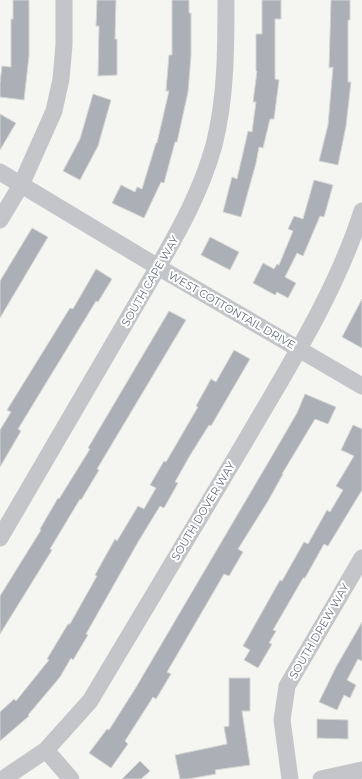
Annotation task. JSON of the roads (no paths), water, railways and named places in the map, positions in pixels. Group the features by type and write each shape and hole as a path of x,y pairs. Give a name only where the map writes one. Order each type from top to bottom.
{"street":[{"path":"0,220 21,185 48,125 59,91 63,66 64,0"},
{"name":"SOUTH CAPE WAY","path":"0,538 158,267 179,230 194,199 214,146 219,119 223,92 226,0"},
{"name":"WEST COTTONTAIL DRIVE","path":"0,172 158,267 362,386"},
{"name":"SOUTH DOVER WAY","path":"3,779 46,750 90,702 299,349 334,284 362,211"},
{"name":"SOUTH DREW WAY","path":"290,779 282,720 287,686 362,558"},
{"path":"46,750 71,779"},
{"path":"321,779 362,770"}]}
